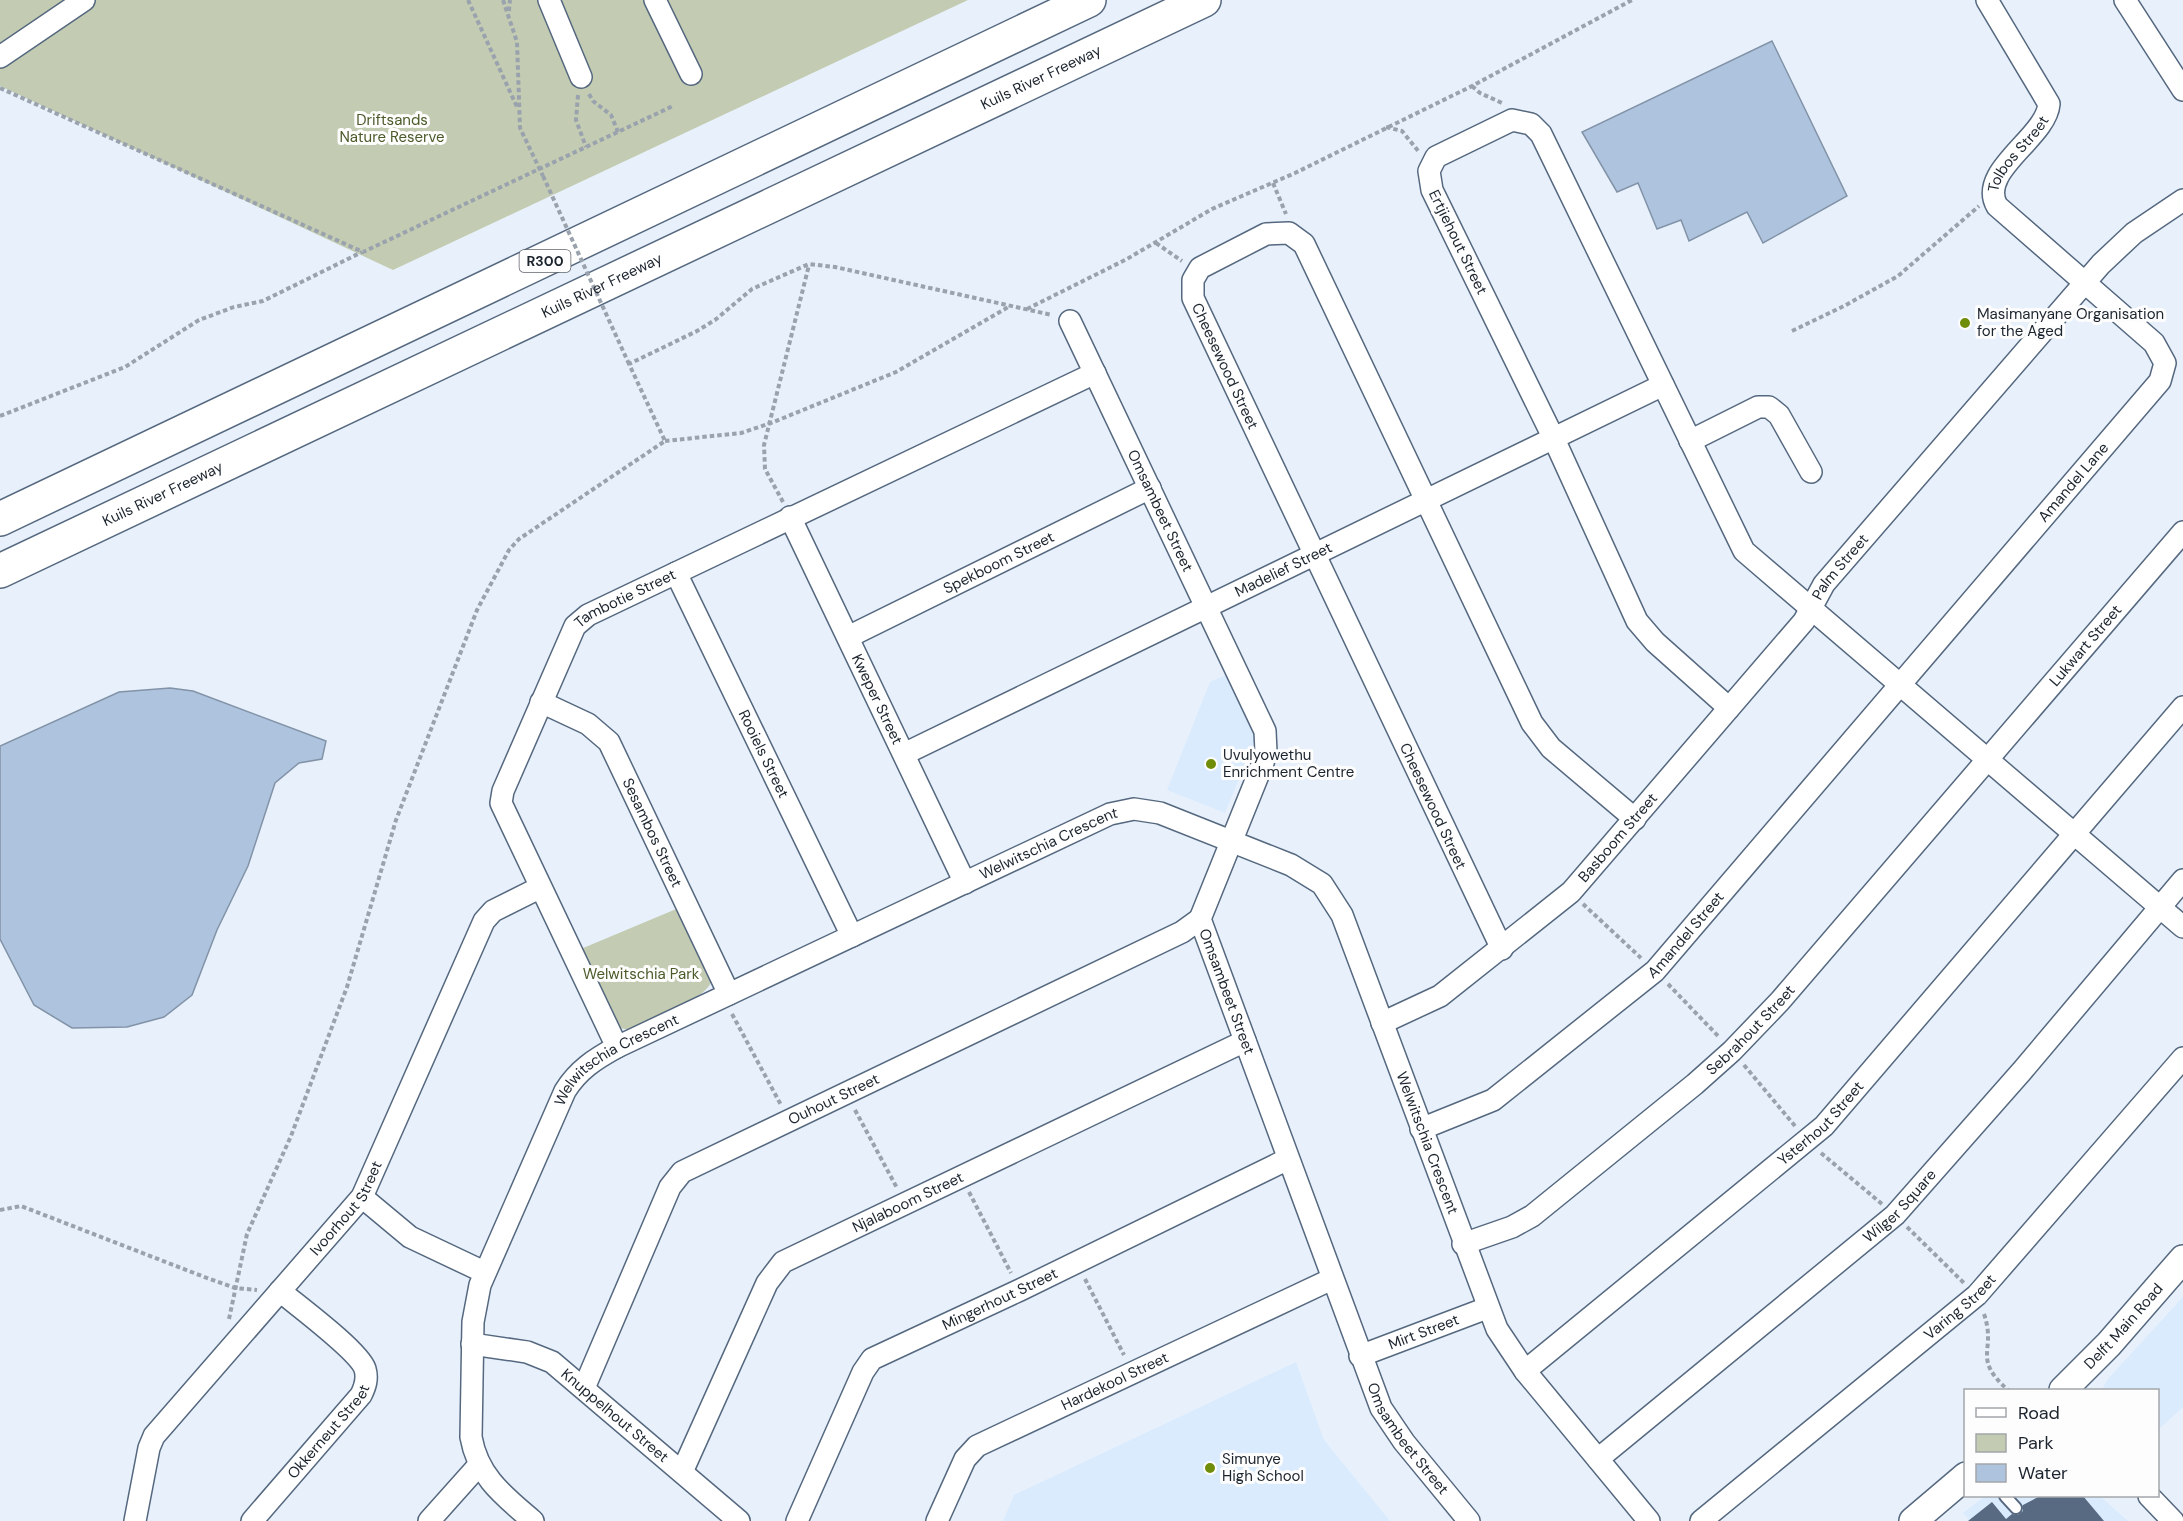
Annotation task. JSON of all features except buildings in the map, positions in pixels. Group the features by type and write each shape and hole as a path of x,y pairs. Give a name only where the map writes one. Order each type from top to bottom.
{"highway":[{"name":"R300","path":"0,519 1089,0"},
{"name":"Kuils River Freeway","path":"0,571 1204,0"}],"street":[{"path":"0,57 84,0"},
{"path":"549,0 582,76"},
{"path":"656,0 691,74"},
{"name":"Tolbos Street","path":"1987,0 2049,104 2044,119 1995,181 1992,193 1997,206 2086,282"},
{"path":"2125,0 2183,90"},
{"path":"1431,166 1436,157 1506,122 1525,121 1536,128 1744,551 1812,607"},
{"name":"Ertjiehout Street","path":"1431,166 1429,177 1432,190 1554,439 1637,621 1655,642 1729,708"},
{"name":"Palm Street","path":"2183,200 2126,241 2086,282 1824,584 1812,607 2183,927"},
{"path":"1197,272 1206,264 1266,234 1289,232 1299,238 1309,250 1535,729 1551,748 1635,819"},
{"name":"Cheesewood Street","path":"1197,272 1192,286 1193,298 1502,949"},
{"name":"Amandel Lane","path":"1900,684 2160,381 2165,363 2159,349 2086,282"},
{"name":"Omsambeet Street","path":"1070,321 1265,731 1267,742 1263,763 1200,919 1360,1356 1391,1424 1469,1521"},
{"name":"Tambotie Street","path":"616,1047 539,888 501,803 503,791 541,702 571,633 580,620 790,517 1095,373"},
{"name":"Madelief Street","path":"904,754 1663,386"},
{"path":"1690,441 1758,407 1769,408 1779,415 1810,472"},
{"name":"Spekboom Street","path":"848,637 1150,488"},
{"name":"Kweper Street","path":"790,517 965,883"},
{"name":"Lukwart Street","path":"1987,758 2183,532"},
{"name":"Rooiels Street","path":"676,573 852,936"},
{"name":"Basboom Street","path":"1382,1023 1440,996 1571,892 1804,621 1812,607"},
{"name":"Amandel Street","path":"1421,1129 1493,1100 1655,971 1900,684"},
{"name":"Sesambos Street","path":"541,702 588,724 609,742 726,996"},
{"path":"2074,833 2183,707"},
{"name":"Sebrahout Street","path":"1463,1244 1512,1227 1532,1216 1732,1051 1780,1001 1987,758"},
{"name":"Welwitschia Crescent","path":"533,1521 497,1490 479,1465 471,1437 472,1344 475,1310 484,1272 565,1091 588,1063 616,1047 965,883 1122,811 1134,810 1161,813 1302,870 1330,894 1342,915 1487,1308 1510,1352 1649,1521"},
{"name":"Ysterhout Street","path":"1525,1371 1807,1141 1856,1089 2074,833"},
{"name":"Wilger Square","path":"1598,1459 1895,1215 2022,1071 2183,880"},
{"name":"Ivoorhout Street","path":"135,1521 149,1448 154,1436 362,1197 484,921 493,911 539,888"},
{"name":"Ouhout Street","path":"584,1388 676,1179 690,1166 1182,932 1200,919"},
{"name":"Njalaboom Street","path":"682,1472 776,1268 790,1257 962,1178 1245,1041"},
{"name":"Varing Street","path":"1701,1521 1977,1295 2183,1058"},
{"name":"Mingerhout Street","path":"797,1521 863,1372 872,1359 1077,1263 1288,1159"},
{"path":"362,1197 410,1238 484,1272"},
{"name":"Delft Main Road","path":"2064,1389 2109,1344 2183,1259"},
{"name":"Hardekool Street","path":"937,1521 965,1459 977,1446 1332,1279"},
{"name":"Okkerneut Street","path":"252,1521 361,1395 367,1379 362,1362 357,1356 280,1291"},
{"name":"Mirt Street","path":"1360,1356 1487,1308"},
{"name":"Knuppelhout Street","path":"472,1344 535,1354 560,1367 739,1521"},
{"path":"429,1521 479,1465"},
{"path":"1913,1521 1964,1477"},
{"path":"2150,1497 2173,1521"}],"lane":[{"path":"2006,1497 2016,1508"}],"path":[{"path":"468,0 488,50 517,108 520,128 665,441"},
{"path":"503,0 509,12 517,42 520,103 517,108"},
{"path":"509,12 510,0"},
{"path":"1027,309 1155,243 1212,209 1273,183 1493,75 1632,0"},
{"path":"582,76 593,101 611,115 618,132"},
{"path":"582,76 576,120 586,147"},
{"path":"0,88 363,252"},
{"path":"0,416 125,367 200,320 234,307 263,301 673,106"},
{"path":"1386,127 1402,131 1431,166"},
{"path":"1273,183 1285,208 1289,232"},
{"path":"1792,331 1845,306 1898,276 1948,235 1992,193"},
{"path":"1155,243 1197,272"},
{"path":"629,364 706,326 753,289 809,264 835,267 1027,309 1070,321"},
{"path":"790,517 765,469 764,445 809,264"},
{"path":"227,1330 247,1234 291,1136 347,987 390,838 477,610 509,550 519,540 665,441 741,433 771,423 897,372 1011,306"},
{"path":"1571,892 1655,971 1732,1051 1807,1141 1895,1215 1977,1295 1986,1320 1989,1346 1985,1358 1992,1376 2007,1389"},
{"path":"726,996 789,1119"},
{"path":"846,1092 905,1205"},
{"path":"962,1178 1020,1290"},
{"path":"0,1210 21,1206 236,1288 280,1291"},
{"path":"1077,1263 1132,1372"}],"shaded area":[{"name":"Uvulyowethu Enrichment Centre","path":"1226,675 1256,737 1225,813 1167,790 1210,682"},
{"path":"2183,1297 2183,1407 2159,1429 2159,1389 2102,1389 2107,1380"},
{"name":"Simunye High School","path":"1296,1362 1324,1440 1390,1521 1003,1521 1014,1495"},
{"path":"1984,1497 2101,1497 2128,1521 1970,1521 1963,1513"}],"green space":[{"name":"Driftsands Nature Reserve","path":"0,0 968,0 393,270 0,86"},
{"name":"Welwitschia Park","path":"681,907 712,980 701,994 667,1014 629,1030 615,1027 576,951"}],"water":[{"path":"1772,41 1847,196 1763,243 1747,212 1689,241 1681,220 1657,229 1638,183 1617,192 1582,132"},
{"path":"170,688 193,691 326,741 322,759 299,763 275,783 248,866 217,930 192,995 164,1017 127,1027 72,1028 34,1005 0,939 0,746 119,692"}],"place":[{"name":"Masimanyane Organisation for the Aged","path":"1965,323"},
{"name":"Uvulyowethu Enrichment Centre","path":"1211,764"},
{"name":"Simunye High School","path":"1210,1468"}]}
